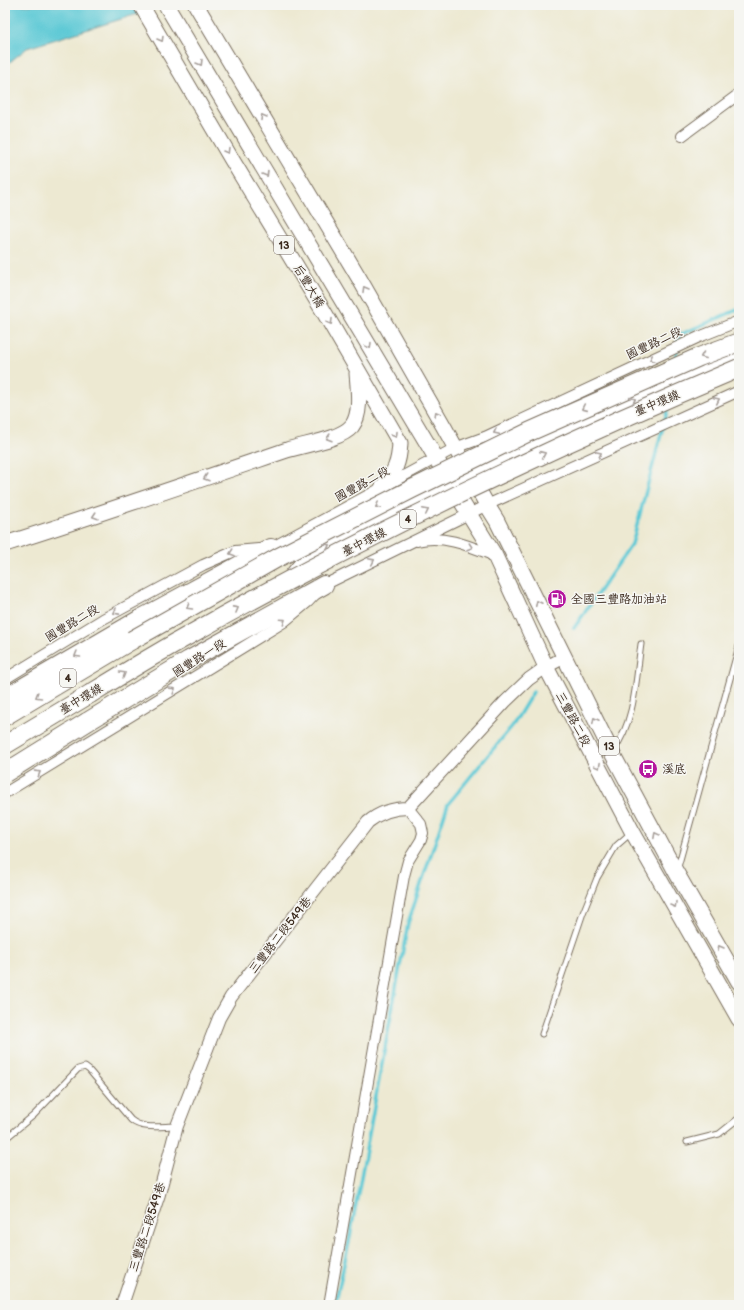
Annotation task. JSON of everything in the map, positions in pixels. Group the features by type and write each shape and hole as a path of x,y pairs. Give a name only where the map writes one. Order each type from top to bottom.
{"highway":[{"name":"臺中環線","path":"5,716 132,640 279,557 412,489 536,429 699,357 739,342"},
{"name":"臺中環線","path":"5,745 183,638 359,544 532,458 653,404 736,360"},
{"path":"265,617 301,566 309,558 322,549 450,483"},
{"path":"5,698 52,669 142,618 270,548"},
{"path":"5,773 190,660 324,585"}],"main road":[{"name":"后豐大橋","path":"141,5 324,312 400,443 399,456 394,472 382,488"},
{"name":"后豐大橋","path":"166,5 436,458"},
{"name":"13","path":"196,5 359,278 455,448"},
{"path":"5,544 132,504 294,448 329,439 344,433 352,425 359,401 356,368"},
{"name":"三豐路二段","path":"455,448 497,521 565,657 612,753 669,878 739,1019"},
{"name":"三豐路二段","path":"436,458 495,556 546,666 632,831 669,878 739,982"}],"street":[{"path":"682,136 739,94"},
{"name":"國豐路二段","path":"5,679 104,619 202,565 235,551 270,548 455,448 484,437 699,337 739,321"},
{"path":"450,483 538,441 736,360 739,377"},
{"path":"405,544 487,505 739,391"},
{"path":"405,544 422,540 454,541 495,556"},
{"name":"國豐路一段","path":"5,793 284,622 308,602 324,585 405,544"},
{"path":"330,1305 404,876 408,861 423,833 421,824 408,808 505,702 529,679 546,666 565,657"},
{"path":"5,762 20,784"},
{"name":"三豐路二段549巷","path":"122,1305 159,1194 177,1126 219,1018 231,997 368,822 385,811 408,808"}],"lane":[{"path":"612,753 621,741 630,714 636,684 641,644"},
{"path":"669,878 739,646"},
{"path":"542,1034 597,878 616,846 632,831"},
{"path":"5,1139 34,1115 78,1069 85,1067 137,1125 177,1126"},
{"path":"687,1142 719,1134 739,1118"}],"water":[{"path":"5,5 167,5 27,48 5,66"}],"waterway":[{"path":"675,362 679,335 739,309"},
{"path":"574,628 632,544 669,404"},
{"path":"335,1305 349,1242 408,923 448,804 513,725 533,692"}],"place":[{"name":"全國三豐路加油站","path":"557,599"},
{"name":"溪底","path":"648,769"}]}
